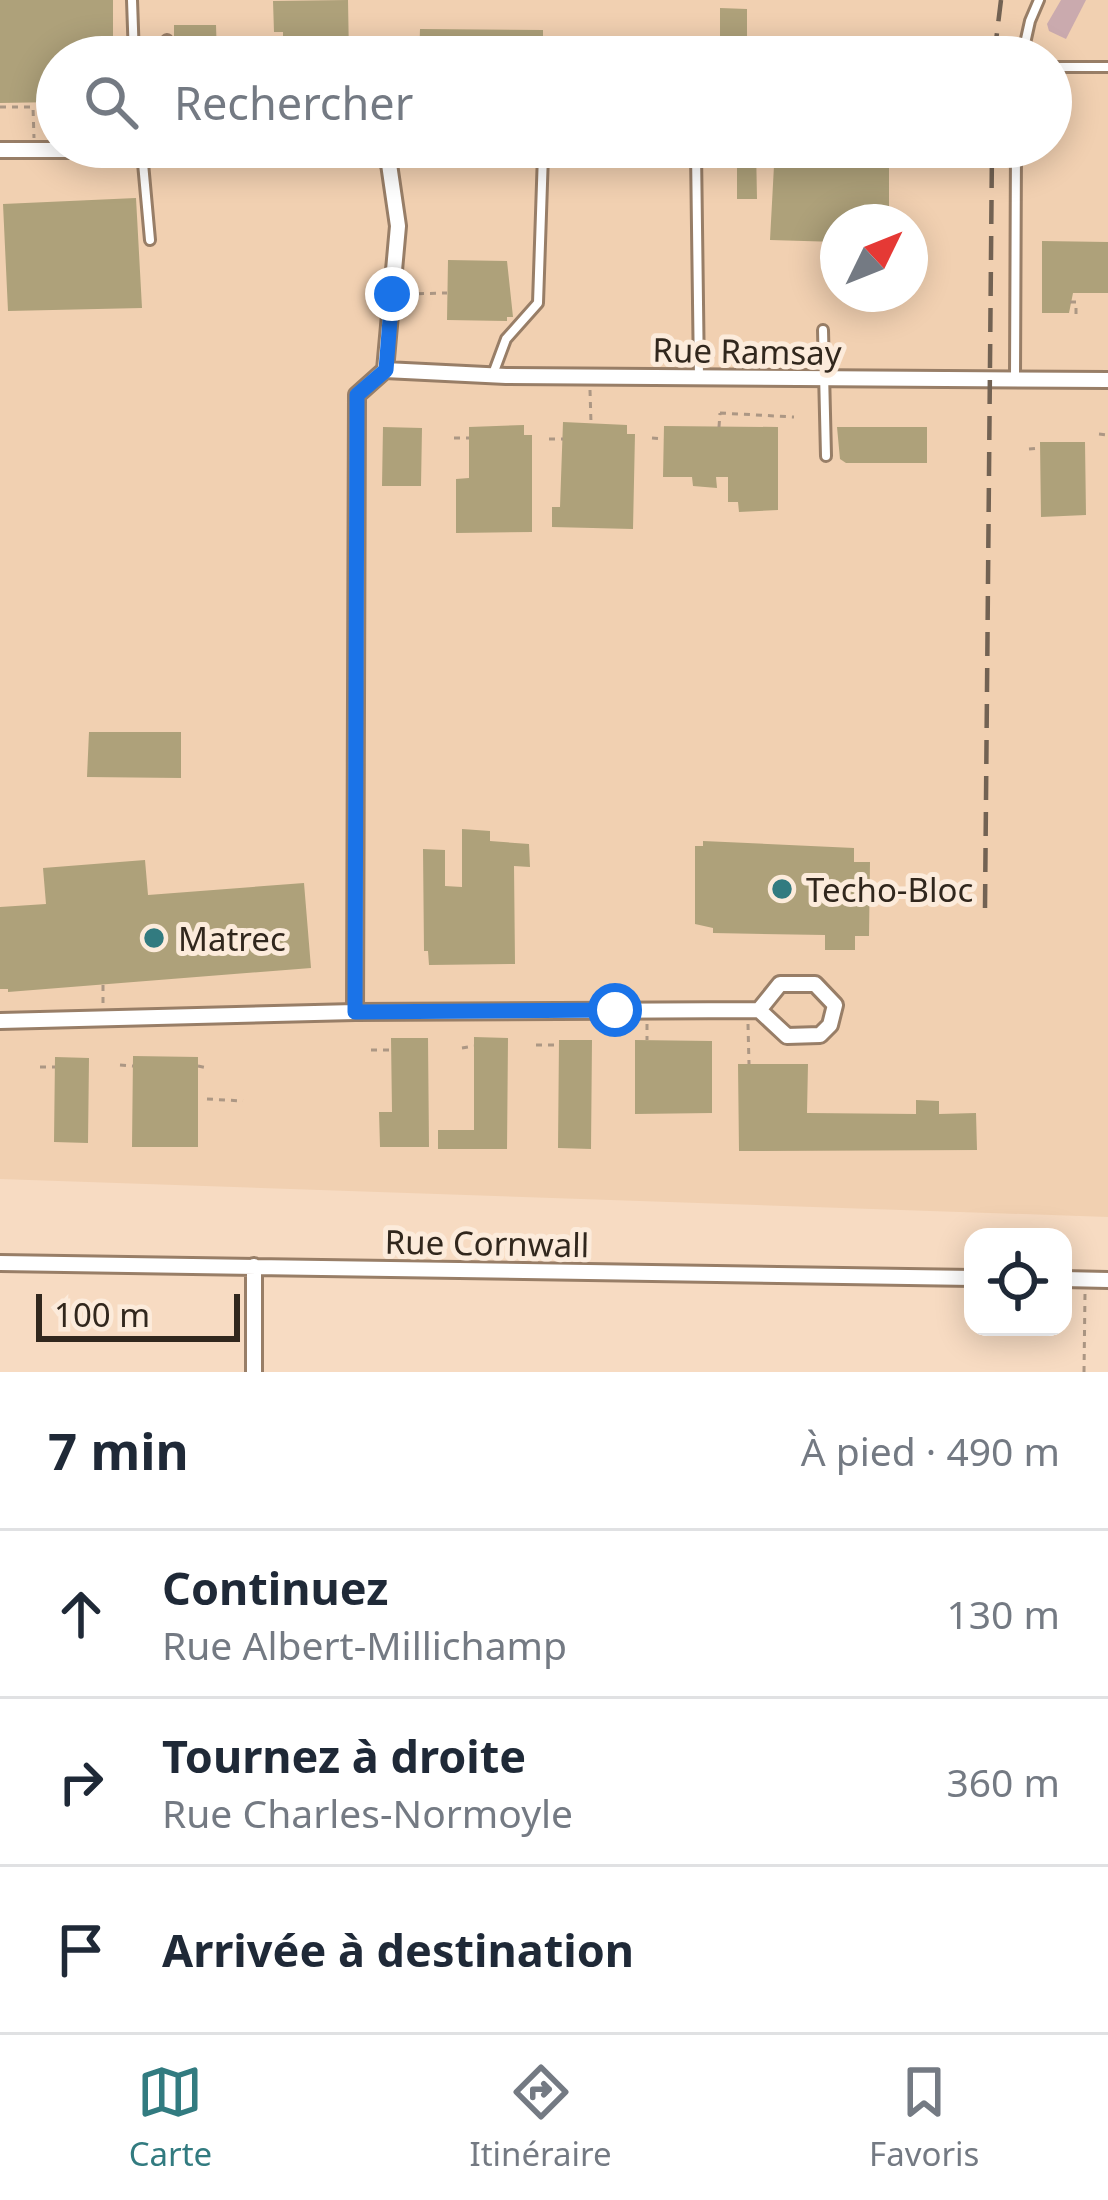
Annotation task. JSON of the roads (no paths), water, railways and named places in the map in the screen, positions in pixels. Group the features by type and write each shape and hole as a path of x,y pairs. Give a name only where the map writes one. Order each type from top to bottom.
{"street":[{"path":"0,150 36,150"},
{"path":"355,1012 357,395 386,370 398,226 390,168"},
{"name":"Rue Ramsay","path":"386,370 1108,380"},
{"path":"0,1021 355,1012 753,1010 787,1036 820,1035 830,1025 835,1005 815,984 780,984 753,1010"},
{"name":"Rue Cornwall","path":"0,1263 964,1278"},
{"path":"254,1266 254,1372"},
{"path":"1072,1280 1108,1280"}],"lane":[{"path":"132,0 133,36"},
{"path":"1027,36 1039,0"},
{"path":"1072,67 1108,67"},
{"path":"141,168 150,240"},
{"path":"493,375 506,339 538,303 543,168"},
{"path":"696,168 700,377"},
{"path":"1016,168 1016,378"},
{"path":"824,330 826,456"}],"railway":[{"path":"997,36 1001,0"},
{"path":"985,908 992,168"}],"place":[{"name":"Techo-Bloc","path":"782,889"},
{"name":"Matrec","path":"154,938"}]}
